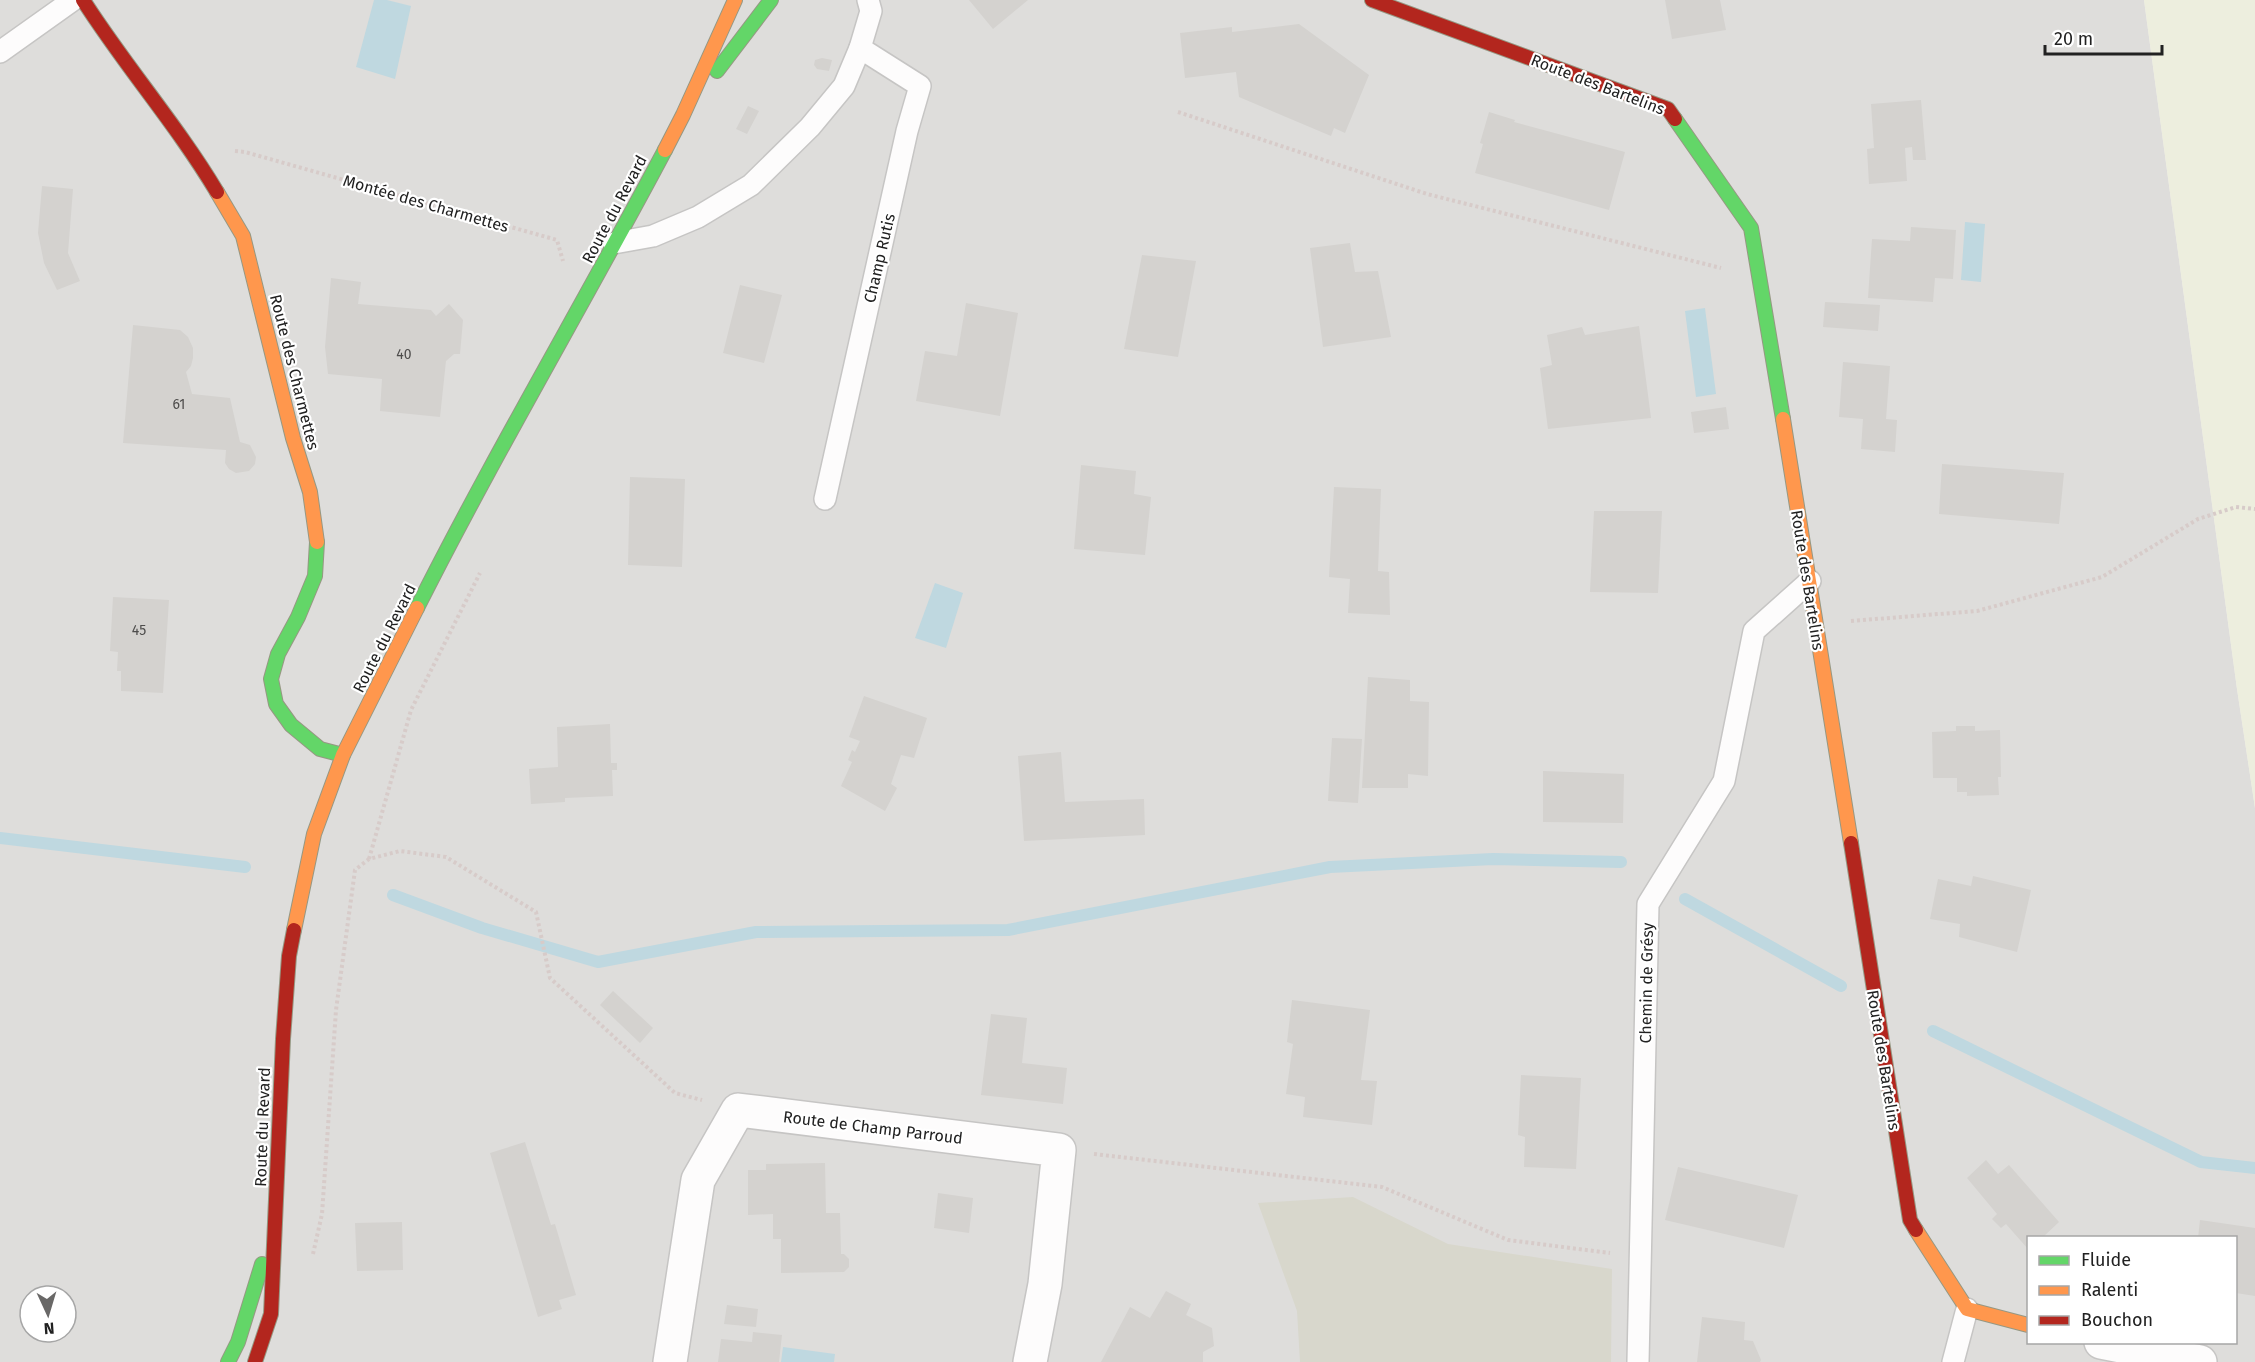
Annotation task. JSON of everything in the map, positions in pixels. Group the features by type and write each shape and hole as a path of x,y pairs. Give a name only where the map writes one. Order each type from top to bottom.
{"street":[{"name":"Route des Charmettes","path":"83,0 108,39 157,102 199,162 243,236 293,438 310,492 317,537 315,576 278,654 271,679 276,704 291,725 320,749 343,755"},
{"name":"Route du Revard","path":"255,1362 271,1314 283,1039 289,956 314,834 343,755 458,527 598,276 683,115 735,0"},
{"name":"Route du Revard","path":"683,115 771,0"},
{"name":"Route des Bartelins","path":"1372,0 1668,109 1751,228 1810,581 1910,1220 1967,1309"},
{"path":"670,1362 698,1180 738,1110"},
{"name":"Route de Champ Parroud","path":"738,1110 1059,1150"},
{"path":"1030,1362 1045,1284 1059,1150"},
{"name":"Route du Revard","path":"228,1362 238,1342 275,1225"},
{"path":"1967,1309 2027,1324"},
{"path":"2111,1344 2200,1362"}],"lane":[{"path":"0,51 74,0"},
{"path":"614,243 653,236 698,218 750,185 810,127 844,86 861,48 871,12 868,0"},
{"name":"Champ Rutis","path":"825,499 907,131 920,86 861,48"},
{"name":"Chemin de Grésy","path":"1638,1362 1648,904 1725,781 1754,631 1810,581"},
{"path":"1953,1362 1967,1309"}],"path":[{"path":"1178,112 1427,194 1759,278"},
{"name":"Montée des Charmettes","path":"229,151 245,152 557,240 568,276 598,276"},
{"path":"1815,624 1977,611 2102,577 2198,519 2236,507 2255,509"},
{"path":"369,859 411,710 480,573"},
{"path":"312,1258 322,1214 336,1010 355,870 369,859 400,851 446,857 536,912 550,978 675,1093 738,1110"},
{"path":"1059,1150 1382,1187 1508,1240 1641,1258"}],"shaded area":[{"path":"0,0 2144,0 2255,808 2255,1362 0,1362"},
{"path":"1353,1197 1448,1244 1612,1269 1611,1362 1300,1362 1297,1311 1258,1203"}],"green space":[{"path":"2144,0 2255,0 2255,808 2237,689"}],"water":[{"path":"374,0 387,0 411,6 395,79 356,67"},
{"path":"1965,222 1985,224 1981,282 1961,280"},
{"path":"1705,308 1716,394 1696,397 1685,311"},
{"path":"935,583 963,593 946,648 915,638"},
{"path":"783,1347 835,1354 834,1362 781,1362"}],"building":[{"path":"969,0 1028,0 993,29"},
{"path":"1665,0 1720,0 1726,30 1672,39"},
{"path":"1299,24 1369,75 1345,133 1334,128 1331,136 1239,97 1236,72 1185,78 1180,33 1232,27 1232,32"},
{"path":"822,58 832,60 829,71 817,69 814,65 815,60"},
{"path":"1921,100 1926,160 1913,160 1912,147 1905,148 1907,181 1869,184 1867,149 1874,148 1871,104"},
{"path":"748,106 759,111 747,134 736,129"},
{"path":"1489,112 1515,120 1514,122 1625,152 1609,210 1475,173 1483,144 1480,143"},
{"path":"42,186 73,189 68,253 80,281 57,290 44,263 38,233"},
{"path":"1911,227 1956,230 1953,279 1935,278 1933,302 1868,298 1872,239 1910,241"},
{"path":"1350,243 1355,272 1378,271 1391,337 1323,347 1310,248"},
{"path":"1142,255 1196,261 1178,357 1124,349"},
{"path":"331,278 361,282 358,304 431,310 436,316 449,304 463,320 460,354 454,354 446,361 440,417 380,411 382,379 328,374 325,347"},
{"path":"740,285 782,295 764,363 723,353"},
{"path":"1825,302 1880,305 1878,331 1823,327"},
{"path":"966,303 1018,313 1000,416 916,401 925,351 957,356"},
{"path":"133,325 180,330 188,337 193,348 193,358 186,372 192,394 230,398 240,442 250,445 256,457 255,464 249,471 236,473 229,469 225,463 226,450 123,443"},
{"path":"1639,326 1651,418 1548,429 1540,368 1552,365 1547,335 1582,327 1585,335"},
{"path":"1843,362 1890,366 1886,419 1897,420 1895,452 1861,449 1863,419 1839,417"},
{"path":"1726,407 1729,429 1694,433 1691,412"},
{"path":"1942,464 2064,473 2059,524 1939,514"},
{"path":"1081,465 1136,471 1134,494 1151,497 1145,555 1074,549"},
{"path":"630,477 685,479 682,567 628,565"},
{"path":"1334,487 1381,489 1378,571 1389,572 1390,615 1348,613 1350,579 1329,577"},
{"path":"1594,511 1662,511 1658,593 1590,592"},
{"path":"113,597 169,600 163,693 121,691 121,671 117,671 118,652 110,651"},
{"path":"1368,677 1410,680 1410,701 1429,702 1428,776 1408,774 1408,788 1362,788"},
{"path":"864,696 927,718 914,758 901,755 891,784 897,788 885,811 841,786 852,762 848,760 852,750 855,752 860,741 849,737"},
{"path":"610,724 611,763 617,763 617,770 612,770 613,796 565,798 565,802 531,804 529,769 558,767 557,727"},
{"path":"1956,726 1975,726 1975,731 2000,730 1999,795 1967,796 1967,792 1957,792 1957,778 1933,778 1932,732 1956,731"},
{"path":"1332,738 1362,739 1358,803 1328,801"},
{"path":"1061,752 1065,802 1144,799 1145,835 1024,841 1018,756"},
{"path":"1543,771 1624,774 1623,823 1543,822"},
{"path":"1973,876 2031,890 2017,952 1959,937 1960,924 1930,919 1938,879 1971,886"},
{"path":"613,991 653,1028 640,1043 600,1005"},
{"path":"1292,1000 1370,1010 1361,1080 1377,1081 1372,1125 1303,1117 1305,1097 1286,1094 1293,1044 1287,1042"},
{"path":"991,1014 1027,1018 1022,1063 1067,1068 1063,1104 981,1095"},
{"path":"1521,1075 1581,1078 1576,1169 1524,1167 1525,1137 1518,1135"},
{"path":"525,1142 551,1225 555,1224 576,1295 559,1300 562,1309 538,1317 490,1153"},
{"path":"1986,1160 1998,1174 2009,1165 2059,1222 2044,1236 2027,1236 2027,1248 2006,1224 2001,1228 1992,1219 1997,1214 1967,1178"},
{"path":"825,1163 826,1213 840,1213 841,1254 849,1259 849,1267 844,1272 781,1273 781,1239 773,1239 773,1214 748,1215 748,1170 766,1170 766,1164"},
{"path":"1678,1167 1798,1195 1784,1248 1665,1220"},
{"path":"938,1193 973,1198 969,1233 934,1228"},
{"path":"2200,1220 2255,1228 2255,1296 2237,1293 2237,1236 2198,1236"},
{"path":"402,1222 403,1270 357,1271 355,1223"},
{"path":"1166,1291 1191,1304 1186,1315 1212,1328 1214,1346 1203,1352 1203,1362 1101,1362 1130,1307 1150,1318"},
{"path":"727,1305 758,1309 756,1327 724,1324"},
{"path":"1702,1317 1745,1322 1744,1340 1753,1341 1760,1362 1697,1362"},
{"path":"753,1332 782,1335 779,1362 718,1362 721,1339 752,1342"}],"waterway":[{"path":"0,838 245,867"},
{"path":"393,895 482,928 598,962 756,932 1008,930 1330,867 1493,859 1621,862"},
{"path":"1685,899 1841,986"},
{"path":"1933,1031 2201,1162 2255,1168"}],"traffic: fast":[{"path":"717,71 771,0"},
{"path":"1675,119 1751,228 1783,419"},
{"path":"417,608 477,493 665,150"},
{"path":"317,542 315,576 298,617 278,654 271,679 276,704 291,725 320,749 343,755"},
{"path":"228,1362 238,1342 262,1264"}],"traffic: slow":[{"path":"665,150 735,0"},
{"path":"217,192 243,236 293,438 310,492 317,542"},
{"path":"1783,419 1851,843"},
{"path":"294,930 314,834 343,755 417,608"},
{"path":"1916,1230 1967,1309 2027,1325"}],"traffic: jam":[{"path":"83,0 185,143 217,192"},
{"path":"1372,0 1668,109 1675,119"},
{"path":"1851,843 1910,1220 1916,1230"},
{"path":"255,1362 271,1314 283,1039 289,956 294,930"}]}
